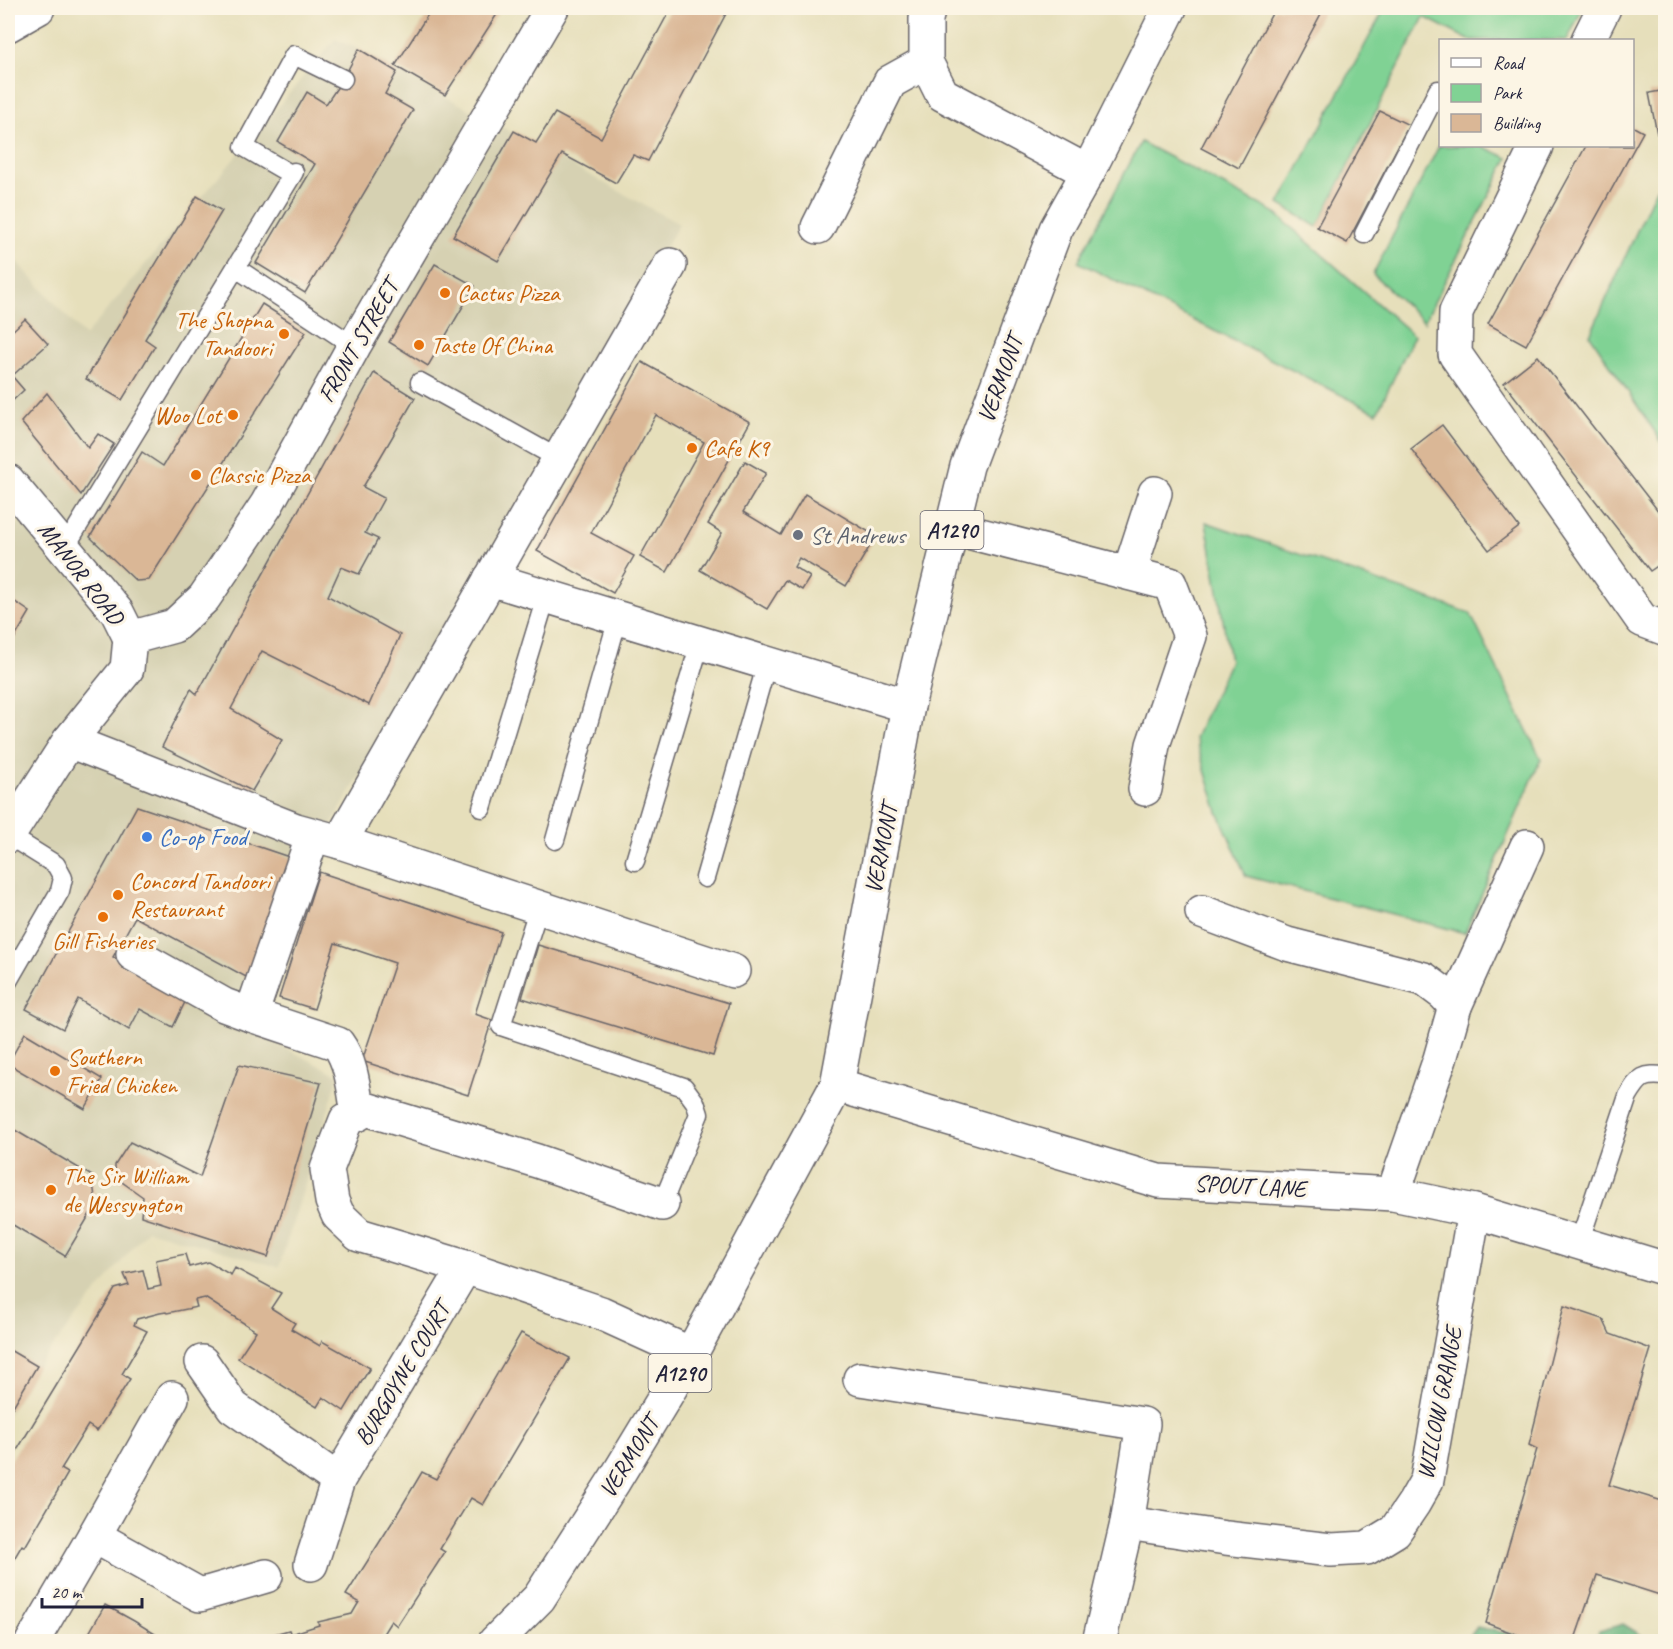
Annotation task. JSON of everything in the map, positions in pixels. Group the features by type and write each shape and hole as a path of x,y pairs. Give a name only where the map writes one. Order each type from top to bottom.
{"street":[{"path":"8,24 38,8"},
{"name":"FRONT STREET","path":"130,638 174,626 204,598 267,504 354,346 552,8"},
{"path":"929,8 926,19 926,62 942,94 1088,172"},
{"name":"VERMONT","path":"495,1641 539,1598 614,1481 691,1353 837,1085 908,706 967,466 1056,228 1088,172 1170,8"},
{"path":"1588,39 1604,8"},
{"path":"818,227 890,82 926,62"},
{"path":"1537,147 1456,312 1455,354 1642,620 1665,629"},
{"path":"251,1015 316,835 490,579 670,265"},
{"path":"1129,573 1155,493"},
{"name":"MANOR ROAD","path":"14,500 64,549 117,612 130,638"},
{"path":"952,528 1170,584 1190,636 1153,745 1144,789"},
{"path":"490,579 908,706"},
{"path":"8,836 69,741 127,669 130,638"},
{"path":"69,741 316,835 733,970"},
{"path":"1394,1194 1440,1059 1455,1006 1527,846"},
{"path":"1202,912 1287,944 1424,979 1444,994 1455,1006"},
{"path":"133,954 224,1005 338,1044 344,1052 348,1065 358,1114"},
{"name":"SPOUT LANE","path":"837,1085 1158,1181 1394,1194 1474,1211 1665,1269"},
{"path":"662,1204 537,1161 366,1109 346,1120 327,1170 332,1201 338,1215 359,1234 601,1313 691,1353"},
{"name":"WILLOW GRANGE","path":"1127,1522 1226,1538 1331,1550 1366,1548 1395,1531 1427,1480 1474,1211"},
{"name":"BURGOYNE COURT","path":"311,1564 338,1480 465,1267"},
{"path":"202,1362 233,1407 338,1480"},
{"path":"860,1379 1143,1424 1127,1522 1099,1641"},
{"path":"32,1641 172,1398"},
{"path":"94,1536 200,1595 266,1576"}],"lane":[{"path":"64,549 293,173 244,147 294,55 343,79"},
{"path":"1364,234 1439,90"},
{"path":"236,268 354,346"},
{"path":"420,382 559,459"},
{"path":"482,808 546,597"},
{"path":"555,840 618,618"},
{"path":"635,861 700,643"},
{"path":"705,878 767,663"},
{"path":"8,836 56,865 63,878 60,891 8,981"},
{"path":"539,907 501,1026 684,1087 695,1102 699,1114 662,1204"},
{"path":"1579,1243 1628,1096 1636,1081 1649,1075 1665,1076"}],"shaded area":[{"path":"335,39 359,49 679,224 312,858 239,1025 339,1075 279,1267 147,1230 37,1366 8,1416 8,531 23,520 8,494 8,252 85,336"}],"green space":[{"path":"1385,8 1583,8 1568,39 1467,39 1424,17 1317,227 1279,204"},
{"path":"1141,142 1274,212 1414,336 1377,413 1078,262"},
{"path":"1439,146 1484,147 1508,158 1424,322 1373,274"},
{"path":"1665,179 1665,447 1590,335 1656,189"},
{"path":"1206,522 1470,613 1541,759 1465,933 1246,876 1218,812 1195,738 1230,661"},
{"path":"1623,1624 1641,1635 1645,1641 1595,1641 1599,1631"},
{"path":"1477,1627 1547,1642 1466,1642"}],"building":[{"path":"432,8 501,8 445,95 395,66"},
{"path":"671,8 729,8 648,161 633,155 616,183 562,154 498,261 453,236 514,131 536,143 555,113 601,138"},
{"path":"1275,8 1324,8 1239,168 1201,148"},
{"path":"359,49 397,72 385,94 413,110 305,293 256,263 315,164 278,142 307,92 326,104"},
{"path":"1666,90 1666,133 1657,134 1649,93"},
{"path":"1380,111 1409,125 1347,243 1317,227"},
{"path":"1634,127 1643,132 1526,345 1488,324 1585,147 1634,147"},
{"path":"197,196 222,211 145,339 155,346 122,400 86,379"},
{"path":"435,264 475,286 428,366 389,342"},
{"path":"262,304 306,332 149,580 136,581 90,537 142,452 163,466"},
{"path":"25,319 48,344 12,376 24,390 8,405 8,335"},
{"path":"1538,356 1666,521 1666,560 1650,571 1504,383"},
{"path":"642,362 750,422 667,572 640,557 704,442 656,415 591,533 634,556 613,593 537,551"},
{"path":"374,373 415,398 363,487 384,498 365,533 378,539 359,574 341,567 328,596 400,635 369,705 262,651 231,709 282,740 252,791 162,747 191,689 197,694"},
{"path":"47,393 88,448 98,434 114,444 81,495 21,422"},
{"path":"1442,425 1519,527 1489,550 1411,449"},
{"name":"St Andrews","path":"745,461 766,473 743,512 781,535 805,494 876,536 846,586 799,558 794,567 810,577 802,590 785,580 767,609 700,570 722,533 708,524"},
{"path":"8,597 30,612 8,649"},
{"path":"137,806 295,859 246,977 135,917 113,957 186,1000 173,1027 140,1009 129,1030 78,999 63,1029 26,1009"},
{"path":"319,872 501,932 475,1014 492,1020 468,1095 362,1061 395,963 335,943 314,1009 279,998"},
{"path":"538,945 729,1003 713,1056 522,998"},
{"name":"Southern Fried Chicken","path":"25,1033 102,1079 85,1109 8,1064"},
{"path":"239,1065 321,1083 268,1257 141,1216 143,1197 115,1177 115,1165 130,1142 200,1177"},
{"name":"The Sir William de Wessyngton","path":"8,1126 92,1176 96,1204 65,1256 8,1222"},
{"path":"185,1254 189,1267 208,1262 231,1275 235,1268 281,1293 271,1308 295,1323 291,1329 320,1346 322,1341 370,1368 344,1411 323,1397 317,1407 238,1358 256,1331 205,1298 195,1300 197,1307 137,1319 134,1325 147,1331 122,1374 130,1379 97,1431 88,1425 61,1469 68,1473 25,1547 22,1545 8,1569 8,1465 115,1289 129,1285 124,1274 143,1270 148,1289 161,1286 156,1260"},
{"path":"1564,1306 1603,1319 1610,1334 1651,1349 1609,1485 1666,1502 1666,1597 1597,1575 1574,1642 1536,1642 1486,1623 1537,1449 1529,1445"},
{"path":"521,1333 570,1358 483,1505 471,1498 440,1549 445,1552 397,1626 391,1621 378,1642 246,1642 289,1630 291,1634 319,1625 318,1622 352,1614 359,1602 346,1595 422,1472 436,1479"},
{"path":"8,1349 37,1366 11,1410 8,1408"},
{"path":"105,1605 134,1621 168,1642 84,1642"}],"place":[{"name":"Cactus Pizza","path":"445,293"},
{"name":"The Shopna Tandoori","path":"284,334"},
{"name":"Taste Of China","path":"419,345"},
{"name":"Woo Lot","path":"233,415"},
{"name":"Cafe K9","path":"692,448"},
{"name":"Classic Pizza","path":"196,475"},
{"name":"St Andrews","path":"798,535"},
{"name":"Co-op Food","path":"147,837"},
{"name":"Concord Tandoori Restaurant","path":"118,895"},
{"name":"Gill Fisheries","path":"103,917"},
{"name":"Southern Fried Chicken","path":"55,1071"},
{"name":"The Sir William de Wessyngton","path":"51,1190"}]}
